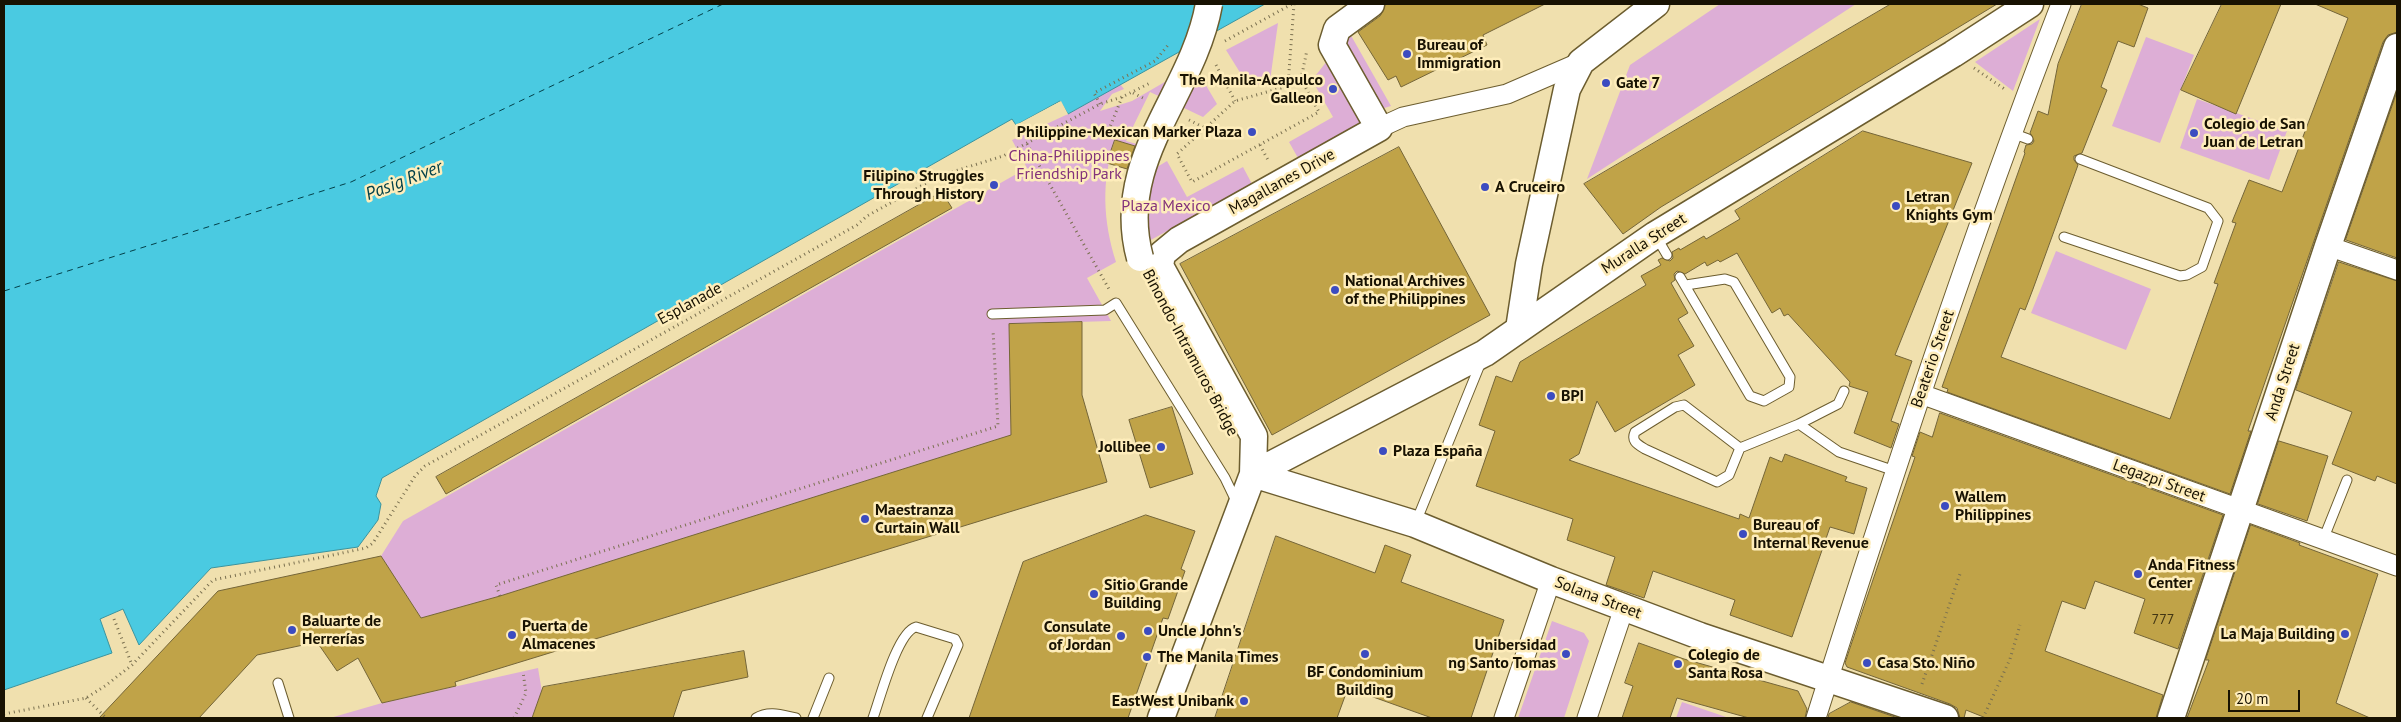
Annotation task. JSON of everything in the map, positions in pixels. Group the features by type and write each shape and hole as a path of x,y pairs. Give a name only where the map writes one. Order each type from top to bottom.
{"street":[{"name":"Binondo-Intramuros Bridge","path":"1209,4 1198,46 1144,161 1134,208 1133,225 1140,258 1152,286 1233,432 1253,474"},
{"path":"1371,4 1338,29 1332,45 1380,128"},
{"name":"Magallanes Drive","path":"1253,474 1254,436 1160,266 1162,254 1179,240 1380,128 1411,115 1508,94 1581,62 1656,4"},
{"name":"Muralla Street","path":"1253,474 1485,353 1519,329 1661,245 2030,4"},
{"name":"Beaterio Street","path":"1816,718 1921,394 2020,136 2023,102 2061,4"},
{"name":"Anda Street","path":"2171,718 2328,246 2397,47"},
{"name":"Magallanes Drive","path":"1519,329 1529,264 1567,89 1581,62"},
{"path":"2328,246 2397,270"},
{"name":"Legazpi Street","path":"1921,394 2397,566"},
{"path":"1161,718 1253,474"},
{"name":"Solana Street","path":"1253,474 1415,524 1624,608 1945,718"},
{"path":"1504,718 1551,580"},
{"path":"1587,718 1624,608"}],"lane":[{"path":"2064,237 2180,276 2187,275 2202,267 2218,221 2208,208 2080,159"},
{"path":"1680,277 1750,396 1764,401 1789,387 1790,377 1734,282 1725,279 1686,285"},
{"path":"992,314 1105,310 1116,303 1225,478 1240,508"},
{"path":"1415,524 1485,353"},
{"path":"1740,448 1684,405 1675,407 1635,432 1633,437 1635,443 1644,449 1717,482 1728,476 1740,448 1799,424 1838,404 1844,391"},
{"path":"1799,424 1839,452 1895,471"},
{"path":"2323,540 2347,480"},
{"path":"873,718 900,644 908,631 916,627 955,639 958,645 927,718"},
{"path":"813,718 829,678"},
{"path":"278,683 289,718"},
{"path":"756,718 762,714 775,713 796,718"}],"path":[{"path":"1288,86 1294,4"},
{"path":"1100,104 1094,93 1155,61 1161,56 1170,41"},
{"path":"1300,79 1288,86 1235,101 1177,154 1192,182 1319,112 1300,79 1308,45"},
{"path":"1953,54 2023,102"},
{"path":"1215,63 1235,101"},
{"name":"Esplanade","path":"86,698 132,665 213,580 366,548 373,543 390,519 415,476 424,466 848,230 867,216 939,176 982,164 1027,144 1100,104 1132,92"},
{"path":"1108,132 1122,97"},
{"path":"1027,144 1116,303"},
{"path":"1260,145 1270,165"},
{"path":"500,596 496,585 998,426 992,314"},
{"path":"1914,707 1960,574"},
{"path":"114,619 132,665"},
{"path":"1983,718 2010,659 2020,625"},
{"path":"514,718 526,693 523,672"},
{"path":"4,714 86,698 106,718"}],"green space":[{"path":"1720,4 1856,4 1587,179 1630,65"},
{"path":"2040,19 2013,91 1975,62"},
{"path":"1278,23 1270,81 1249,87 1226,50"},
{"path":"1349,32 1391,106 1381,109 1342,39"},
{"path":"2146,37 2194,55 2160,143 2112,126"},
{"path":"1331,56 1367,120 1298,158 1289,142 1333,117 1312,80"},
{"name":"China-Philippines Friendship Park","path":"1194,65 1217,104 1203,117 1150,92 1126,141 1154,149 1147,173 1152,151 1115,140 1107,171 1105,201 1108,231 1116,262 1087,278 1111,321 1009,324 1011,435 500,596 421,618 381,556 403,521 1027,168 1012,140 1068,114 1120,84 1124,89 1112,94 1100,111 1132,101"},
{"path":"2197,99 2287,131 2269,180 2180,148"},
{"name":"Plaza Mexico","path":"1167,161 1187,197 1243,167 1252,184 1149,241 1146,229 1144,195 1147,173"},
{"path":"2056,251 2151,289 2126,350 2031,313"},
{"path":"1552,621 1584,633 1589,641 1564,718 1518,718"},
{"path":"538,668 542,692 532,718 330,718 382,703"},
{"path":"1682,702 1729,718 1676,718"}],"water":[{"name":"Pasig River","path":"4,4 1265,4 1068,114 1060,101 1016,125 1012,119 382,478 376,496 381,504 378,520 358,547 211,568 139,645 123,609 100,619 112,653 4,690"}],"pier":[{"path":"1061,101 1068,114 1065,115 1060,104 1017,127 1016,125"}],"building":[{"name":"Bureau of Immigration","path":"1386,4 1545,4 1483,35 1487,45 1401,87 1396,76 1388,80 1358,32 1380,16"},
{"path":"1891,4 1997,4 1661,207 1623,234 1584,184"},
{"path":"2082,4 2138,4 2148,8 2134,47 2118,41 2101,87 2107,90 2082,153 2074,156 2074,160 2078,165 2033,289 2025,310 2020,308 2001,357 2170,419 2218,284 2214,283 2236,223 2232,222 2249,180 2282,192 2348,18 2315,4 2397,4 2397,32 2388,35 2383,42 2248,431 2251,431 2230,494 1947,392 1948,389 1942,387 2025,153 2026,145 2032,144 2034,141 2030,133 2038,111 2048,115 2058,64"},
{"path":"2222,4 2281,4 2236,114 2181,90"},
{"path":"2397,92 2397,258 2346,240"},
{"path":"1863,131 1972,163 1895,355 1912,361 1891,421 1899,424 1891,448 1854,433 1868,392 1849,386 1850,382 1788,314 1784,316 1780,308 1772,313 1737,253 1707,266 1705,262 1685,274 1677,271 1674,274 1675,280 1671,283 1688,313 1678,319 1694,346 1678,355 1695,385 1615,432 1597,401 1579,454 1569,460 1739,519 1740,514 1749,518 1770,457 1782,462 1785,454 1847,477 1845,481 1867,488 1854,534 1830,527 1792,637 1730,615 1735,600 1653,571 1644,598 1606,585 1615,557 1567,540 1573,519 1476,486 1495,431 1479,425 1496,376 1512,382 1520,362 1646,285 1641,276 1661,265 1658,260 1662,258 1670,261 1673,258 1672,252 1679,248 1680,250 1704,236 1706,239 1740,219 1735,211"},
{"path":"1115,140 1135,146 1127,169 1107,163"},
{"name":"National Archives of the Philippines","path":"1399,147 1490,315 1272,435 1180,264"},
{"path":"942,192 952,208 446,494 436,477"},
{"path":"2339,262 2397,281 2397,484 2377,476 2375,481 2332,464 2352,412 2296,390"},
{"name":"Maestranza Curtain Wall","path":"1082,322 1082,395 1107,482 455,682 456,686 382,703 358,658 337,671 317,642 257,655 199,718 99,718 218,591 381,556 421,618 500,596 1011,435 1009,324"},
{"name":"Jollibee","path":"1172,407 1193,474 1150,488 1129,420"},
{"path":"1940,413 2223,515 2178,649 2134,633 2145,599 2095,581 2085,609 2062,601 2045,651 2163,695 2156,718 1986,718 1966,710 1964,718 1960,718 1957,708 1950,704 1847,667 1845,663 1915,457 1912,456 1920,432 1932,437"},
{"path":"2279,441 2328,456 2307,521 2258,504"},
{"name":"Sitio Grande Building","path":"1146,515 1195,531 1181,569 1185,571 1168,619 1163,618 1128,718 969,718 1023,562"},
{"path":"2251,525 2378,574 2336,703 2370,718 2187,718 2209,660 2206,660"},
{"name":"BF Condominium Building","path":"1276,536 1375,573 1385,545 1411,555 1401,582 1504,620 1471,718 1432,718 1348,688 1337,718 1215,718"},
{"name":"Colegio de Santa Rosa","path":"1639,643 1684,659 1798,691 1807,709 1805,718 1749,718 1677,698 1670,718 1622,718 1633,686 1625,683"},
{"path":"744,651 748,677 682,691 673,718 532,718 543,687"},
{"path":"1851,702 1898,718 1828,718 1829,714"}],"ferry route":[{"path":"4,291 351,182 723,4"}],"place":[{"name":"Bureau of Immigration","path":"1407,54"},
{"name":"Gate 7","path":"1606,83"},
{"name":"The Manila-Acapulco Galleon","path":"1333,89"},
{"name":"Philippine-Mexican Marker Plaza","path":"1252,132"},
{"name":"Colegio de San Juan de Letran","path":"2194,133"},
{"name":"Filipino Struggles Through History","path":"994,185"},
{"name":"A Cruceiro","path":"1485,187"},
{"name":"Letran Knights Gym","path":"1896,206"},
{"name":"National Archives of the Philippines","path":"1335,290"},
{"name":"BPI","path":"1551,396"},
{"name":"Jollibee","path":"1161,447"},
{"name":"Plaza España","path":"1383,451"},
{"name":"Wallem Philippines","path":"1945,506"},
{"name":"Maestranza Curtain Wall","path":"865,519"},
{"name":"Bureau of Internal Revenue","path":"1743,534"},
{"name":"Anda Fitness Center","path":"2138,574"},
{"name":"Sitio Grande Building","path":"1094,594"},
{"name":"Baluarte de Herrerías","path":"292,630"},
{"name":"Uncle John's","path":"1148,631"},
{"name":"La Maja Building","path":"2345,634"},
{"name":"Puerta de Almacenes","path":"512,635"},
{"name":"Consulate of Jordan","path":"1121,636"},
{"name":"BF Condominium Building","path":"1365,654"},
{"name":"Unibersidad ng Santo Tomas","path":"1566,654"},
{"name":"The Manila Times","path":"1147,657"},
{"name":"Casa Sto. Niño","path":"1867,663"},
{"name":"Colegio de Santa Rosa","path":"1678,664"},
{"name":"EastWest Unibank","path":"1244,701"}]}
